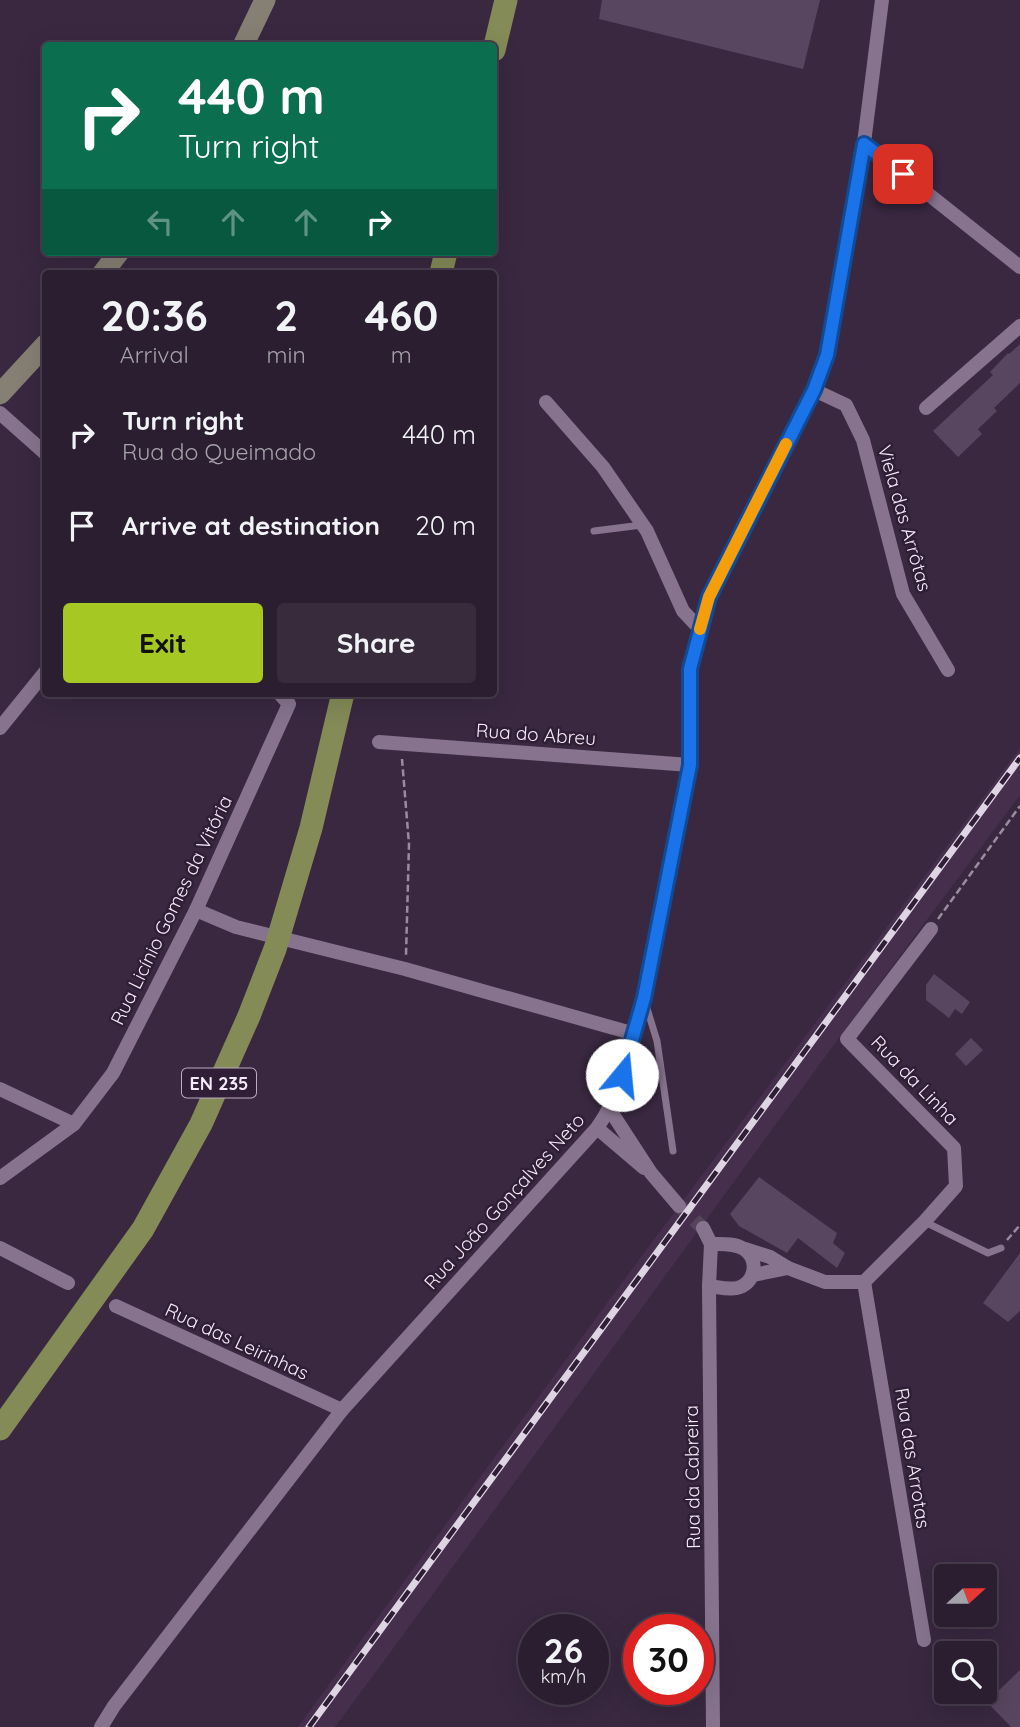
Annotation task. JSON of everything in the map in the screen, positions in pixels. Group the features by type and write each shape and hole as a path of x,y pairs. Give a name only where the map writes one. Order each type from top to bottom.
{"main road":[{"path":"245,42 265,0"},
{"path":"496,42 506,0"},
{"path":"105,270 116,256"},
{"path":"0,394 42,348"},
{"name":"EN 235","path":"0,1429 143,1228 201,1124 250,1016 275,949 311,828 342,697"}],"street":[{"name":"Rua João Gonçalves Neto","path":"101,1727 114,1706 342,1410 597,1128 610,1110 644,998 690,765 690,669 709,597 814,390 827,355 864,144 883,0"},
{"path":"864,144 1020,267"},
{"path":"926,408 1020,326"},
{"name":"Viela das Arrôtas","path":"814,390 846,405 863,440 903,594 948,670"},
{"path":"546,402 603,467 643,525 683,611 700,629"},
{"path":"0,413 42,450"},
{"path":"0,727 42,676"},
{"name":"Rua Licínio Gomes da Vitória","path":"0,1178 74,1124 113,1073 196,910 284,698"},
{"name":"Rua do Abreu","path":"379,741 690,765"},
{"path":"196,910 236,927 405,969 635,1034"},
{"name":"Rua da Linha","path":"864,1282 925,1222 956,1186 954,1148 847,1039 930,929"},
{"path":"0,1089 74,1124"},
{"path":"610,1110 651,1173 679,1206"},
{"path":"597,1128 623,1153 651,1173"},
{"path":"702,1228 711,1244 736,1246 770,1257 788,1268 825,1282 864,1282"},
{"name":"Rua da Cabreira","path":"711,1244 709,1286 713,1727"},
{"path":"0,1248 68,1283"},
{"path":"709,1286 739,1288 747,1283 753,1275 754,1266 745,1249"},
{"path":"753,1275 788,1268"},
{"name":"Rua das Arrotas","path":"864,1282 924,1640"},
{"name":"Rua das Leirinhas","path":"116,1306 342,1410"}],"lane":[{"path":"594,531 643,525"},
{"path":"644,998 657,1041 673,1151"},
{"path":"925,1222 988,1252 1001,1248"}],"path":[{"path":"401,743 409,844 405,969"},
{"path":"930,929 1020,806"},
{"path":"1001,1248 1020,1225"}],"shaded area":[{"path":"1020,748 1020,795 844,1031 384,1661 335,1727 298,1727 618,1288"}],"building":[{"path":"602,0 820,0 803,69 599,19"},
{"path":"1020,344 1020,383 994,408 997,411 978,429 982,434 958,457 933,431 993,375 990,372"},
{"path":"934,974 970,1002 962,1014 955,1009 949,1018 926,1000 926,985"},
{"path":"971,1038 983,1050 966,1066 955,1054"},
{"path":"759,1177 837,1233 833,1243 845,1253 837,1268 798,1238 787,1253 739,1226 730,1214"},
{"path":"1020,1253 1020,1311 1008,1322 983,1303"},
{"path":"1020,1670 1020,1727 1011,1727 989,1704 997,1704 997,1692"}],"tunnel":[{"path":"679,1206 703,1228"}],"railway":[{"path":"309,1727 1020,758"}],"slow traffic":[{"path":"700,629 709,597 786,444"}],"route":[{"path":"622,1075 644,998 690,765 690,669 709,597 814,390 827,355 864,144 903,174"}]}
